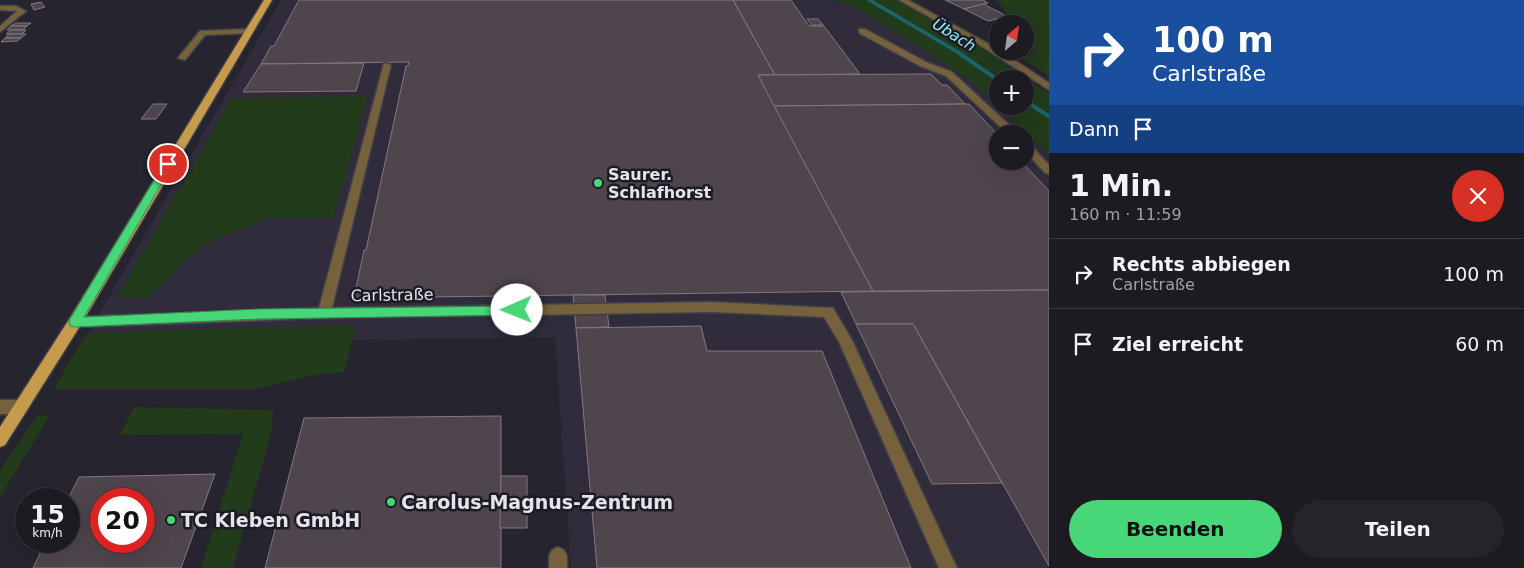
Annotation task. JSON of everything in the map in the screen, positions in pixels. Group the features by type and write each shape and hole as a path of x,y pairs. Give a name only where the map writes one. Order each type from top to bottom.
{"main road":[{"path":"0,440 75,322 268,0"}],"street":[{"path":"903,0 981,42 1049,87"},
{"path":"0,8 16,8 22,11 0,30"},
{"path":"182,58 203,33 248,31"},
{"path":"862,32 923,64 949,74 1004,125"},
{"path":"324,313 387,65"},
{"path":"1034,154 1049,171"},
{"name":"Carlstraße","path":"75,322 324,313 710,307 828,312 845,340 948,568"},
{"path":"0,407 21,407"}],"shaded area":[{"path":"281,0 829,0 853,5 973,82 989,97 989,115 1007,115 1018,125 989,125 989,170 1034,170 1034,141 1049,155 1049,568 571,568 555,337 80,344"}],"green space":[{"path":"829,0 896,0 975,43 989,53 989,60 1000,60 1014,70 989,70 989,98 973,82 853,5"},
{"path":"997,0 1049,0 1049,76 1025,60 1034,60 1034,15 1008,15"},
{"path":"1034,84 1049,94 1049,155 1034,141 1034,125 1018,125 1007,115 1034,115"},
{"path":"368,96 333,218 270,218 213,240 187,258 149,298 117,297 232,98"},
{"path":"357,325 344,372 320,374 255,389 54,389 88,333"},
{"path":"134,407 273,410 272,431 233,568 201,568 243,434 120,435"},
{"path":"50,415 0,497 0,470 37,416"}],"building":[{"name":"Saurer. Schlafhorst","path":"299,0 733,0 775,75 758,75 873,291 354,298 406,66 408,66 409,62 261,64 271,46 274,46"},
{"path":"733,0 791,0 809,26 824,26 860,74 775,75"},
{"path":"945,0 983,0 988,3 964,9"},
{"path":"41,2 45,7 34,10 31,4"},
{"path":"983,4 1004,15 989,15 988,21 964,9"},
{"path":"807,19 818,19 823,25 812,25"},
{"path":"16,23 31,23 27,26 11,26"},
{"path":"11,26 27,26 23,30 7,30"},
{"path":"11,30 26,30 22,34 6,34"},
{"path":"10,34 26,34 21,38 5,38"},
{"path":"5,38 21,38 17,41 1,42"},
{"path":"364,63 356,91 243,92 261,64"},
{"path":"931,74 942,85 947,85 965,104 774,106 758,75"},
{"path":"153,104 167,104 156,119 141,119"},
{"path":"969,104 989,125 989,170 1029,170 1049,191 1049,290 873,291 774,106"},
{"path":"1049,290 1049,566 913,324 856,324 841,292"},
{"path":"573,295 605,295 609,327 576,328"},
{"path":"856,324 913,324 1002,483 932,484"},
{"path":"701,326 707,351 822,351 911,568 597,568 576,328"},
{"name":"Carolus-Magnus-Zentrum","path":"501,416 501,568 265,568 304,418"},
{"name":"TC Kleben GmbH","path":"215,474 181,568 33,568 40,553 80,553 80,488 74,488 79,477"},
{"path":"501,476 527,476 527,528 500,528"}],"waterway":[{"name":"Übach","path":"869,0 956,51 989,74"},
{"name":"Übach","path":"1034,106 1049,117"}],"place":[{"name":"Saurer. Schlafhorst","path":"598,183"},
{"name":"Carolus-Magnus-Zentrum","path":"391,502"},
{"name":"TC Kleben GmbH","path":"171,520"}],"route":[{"path":"168,164 75,322 259,314 517,310"}]}
